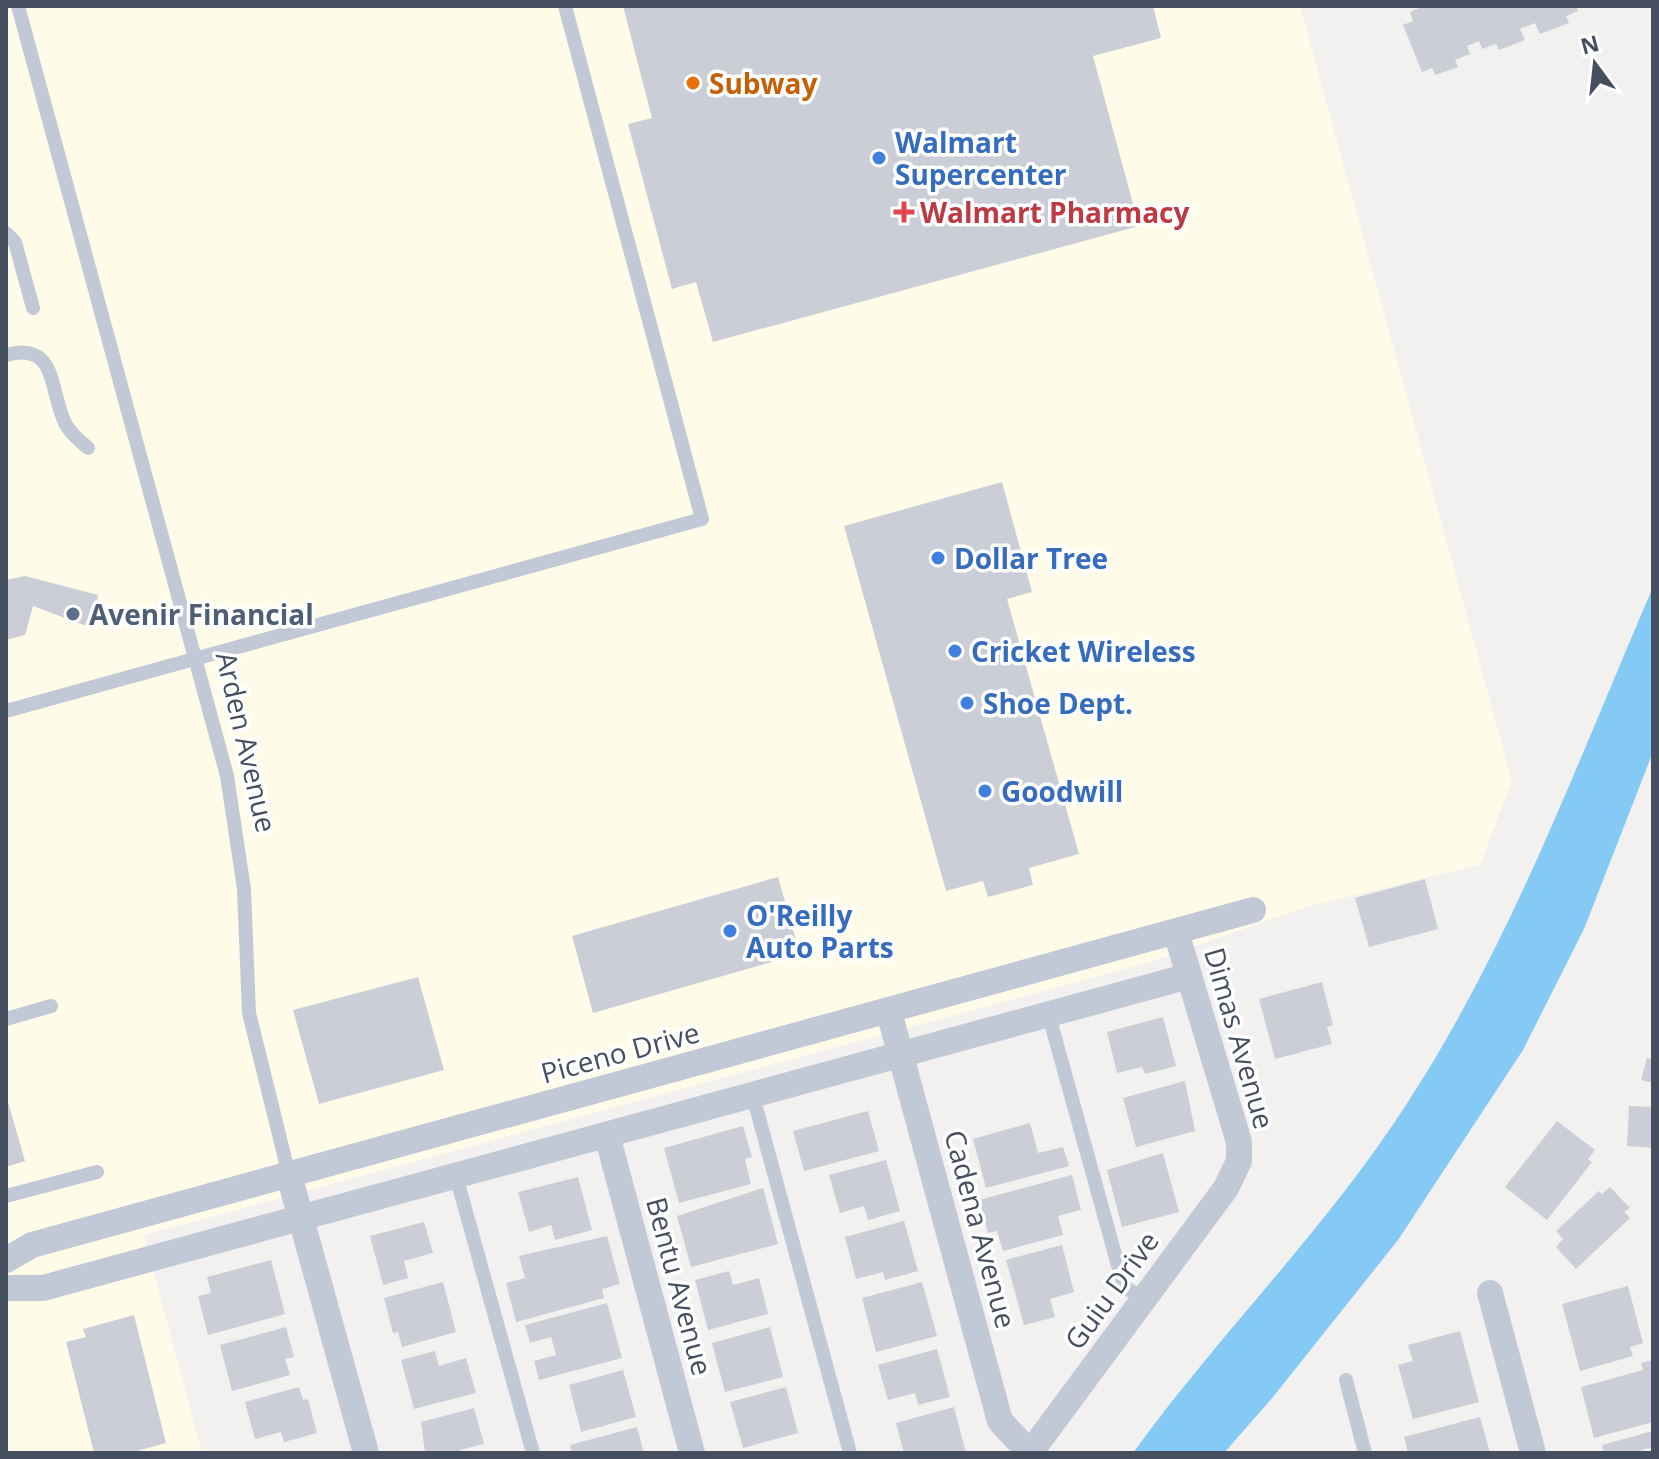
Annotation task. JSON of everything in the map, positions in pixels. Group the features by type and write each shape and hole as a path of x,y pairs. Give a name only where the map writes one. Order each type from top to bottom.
{"street":[{"name":"Piceno Drive","path":"6,1260 32,1245 1253,910"},
{"name":"Dimas Avenue","path":"1176,932 1239,1142 1239,1161"},
{"path":"6,1288 43,1288 1189,976"},
{"name":"Cadena Avenue","path":"889,1012 1000,1421 1030,1453"},
{"name":"Bentu Avenue","path":"607,1135 692,1453"},
{"name":"Guiu Drive","path":"1030,1453 1226,1188 1239,1161"},
{"name":"Arden Avenue","path":"289,1175 366,1453"},
{"path":"1490,1293 1533,1453"}],"lane":[{"name":"Arden Avenue","path":"18,6 233,802 244,889 249,1013 258,1062 289,1175"},
{"path":"6,711 702,519 565,6"},
{"path":"6,233 15,242 33,308"},
{"path":"6,355 30,353 41,358 48,366 64,423 88,448"},
{"path":"6,1019 51,1006"},
{"path":"1049,1016 1121,1276 1126,1288 1144,1299"},
{"path":"753,1096 850,1453"},
{"path":"6,1196 97,1172"},
{"path":"456,1176 533,1453"},
{"path":"1346,1380 1365,1453"}],"shaded area":[{"path":"6,6 1300,6 1512,781 1480,865 1306,907 1147,963 144,1235 202,1453 6,1453"}],"water":[{"path":"1653,587 1653,752 1584,929 1523,1050 1398,1240 1273,1397 1224,1453 1133,1453 1342,1195 1375,1151 1444,1044 1540,852"}],"building":[{"name":"Walmart Supercenter","path":"623,6 1153,6 1161,38 1093,56 1139,226 713,342 696,282 672,289 628,124 652,118"},
{"path":"1424,6 1576,6 1578,11 1566,16 1569,23 1540,34 1535,23 1520,29 1525,40 1499,50 1496,44 1482,49 1479,41 1467,46 1470,54 1455,60 1458,67 1435,75 1432,68 1422,72 1403,25 1413,21 1410,12"},
{"path":"1002,482 1032,592 1007,599 1079,854 1029,868 1033,885 988,897 983,881 946,891 844,526"},
{"name":"Avenir Financial","path":"25,576 98,595 92,628 33,606 25,635 6,640 6,580"},
{"path":"778,877 800,954 593,1013 572,936"},
{"path":"1425,879 1438,929 1369,947 1355,898"},
{"path":"418,977 444,1070 319,1104 293,1010"},
{"path":"1322,982 1333,1025 1327,1027 1332,1044 1275,1059 1259,999"},
{"path":"1163,1017 1176,1066 1145,1074 1142,1067 1117,1073 1107,1032"},
{"path":"1647,1058 1653,1059 1653,1083 1641,1080"},
{"path":"1185,1081 1195,1131 1136,1147 1123,1098"},
{"path":"6,1095 25,1161 6,1167"},
{"path":"1629,1106 1653,1107 1653,1148 1627,1146"},
{"path":"868,1111 879,1151 804,1171 793,1131"},
{"path":"1557,1121 1595,1150 1588,1159 1592,1162 1547,1220 1505,1187"},
{"path":"1030,1123 1038,1153 1063,1147 1069,1166 986,1188 973,1139"},
{"path":"743,1126 752,1157 745,1159 751,1184 679,1203 664,1148"},
{"path":"1163,1153 1179,1212 1122,1227 1107,1170"},
{"path":"886,1160 900,1211 868,1220 864,1206 840,1213 829,1175"},
{"path":"1072,1175 1081,1210 1058,1216 1063,1235 1003,1251 997,1231 988,1233 979,1200"},
{"path":"578,1177 592,1230 555,1240 551,1225 529,1232 518,1192"},
{"path":"1610,1187 1630,1208 1624,1212 1630,1218 1576,1269 1556,1247 1563,1239 1556,1231 1599,1191 1602,1194"},
{"path":"763,1188 778,1244 691,1267 677,1216"},
{"path":"904,1221 918,1271 885,1280 883,1272 856,1279 845,1237"},
{"path":"424,1222 433,1253 404,1261 408,1278 383,1285 370,1236"},
{"path":"607,1236 620,1284 602,1289 604,1298 516,1322 506,1283 525,1278 519,1256"},
{"path":"1062,1245 1074,1292 1050,1299 1055,1317 1024,1325 1006,1260"},
{"path":"271,1260 285,1314 208,1335 198,1296 211,1293 207,1277"},
{"path":"729,1271 733,1285 759,1278 768,1314 708,1330 695,1280"},
{"path":"443,1282 456,1332 402,1347 398,1332 393,1333 384,1298"},
{"path":"922,1282 937,1336 876,1352 862,1298"},
{"path":"1628,1286 1643,1343 1630,1347 1633,1356 1580,1371 1562,1304"},
{"path":"607,1303 622,1358 539,1380 534,1361 556,1355 551,1337 530,1343 525,1325"},
{"path":"134,1315 166,1443 129,1453 94,1453 66,1342 86,1337 83,1329"},
{"path":"286,1327 294,1357 285,1359 290,1375 232,1391 220,1345"},
{"path":"770,1327 783,1377 725,1392 712,1343"},
{"path":"1460,1331 1479,1402 1413,1419 1398,1365 1413,1361 1408,1345"},
{"path":"937,1349 950,1397 918,1405 915,1393 888,1400 878,1365"},
{"path":"435,1351 439,1366 466,1358 476,1393 414,1409 401,1360"},
{"path":"1653,1360 1653,1422 1594,1438 1581,1387 1643,1370 1641,1363"},
{"path":"623,1370 636,1417 581,1432 569,1385"},
{"path":"299,1387 303,1400 308,1399 317,1433 284,1442 281,1432 255,1439 245,1402"},
{"path":"786,1387 798,1433 743,1448 730,1402"},
{"path":"954,1407 966,1453 904,1453 896,1423"},
{"path":"474,1408 484,1444 460,1450 461,1453 425,1453 421,1422"},
{"path":"1480,1417 1490,1453 1408,1453 1404,1437"},
{"path":"637,1427 644,1453 572,1453 570,1445"},
{"path":"1653,1431 1653,1447 1632,1453 1604,1453 1602,1445"}],"place":[{"name":"Subway","path":"693,83"},
{"name":"Walmart Supercenter","path":"879,158"},
{"name":"Walmart Pharmacy","path":"904,212"},
{"name":"Dollar Tree","path":"938,558"},
{"name":"Avenir Financial","path":"73,614"},
{"name":"Cricket Wireless","path":"955,651"},
{"name":"Shoe Dept.","path":"967,703"},
{"name":"Goodwill","path":"985,791"},
{"name":"O'Reilly Auto Parts","path":"730,931"}]}
